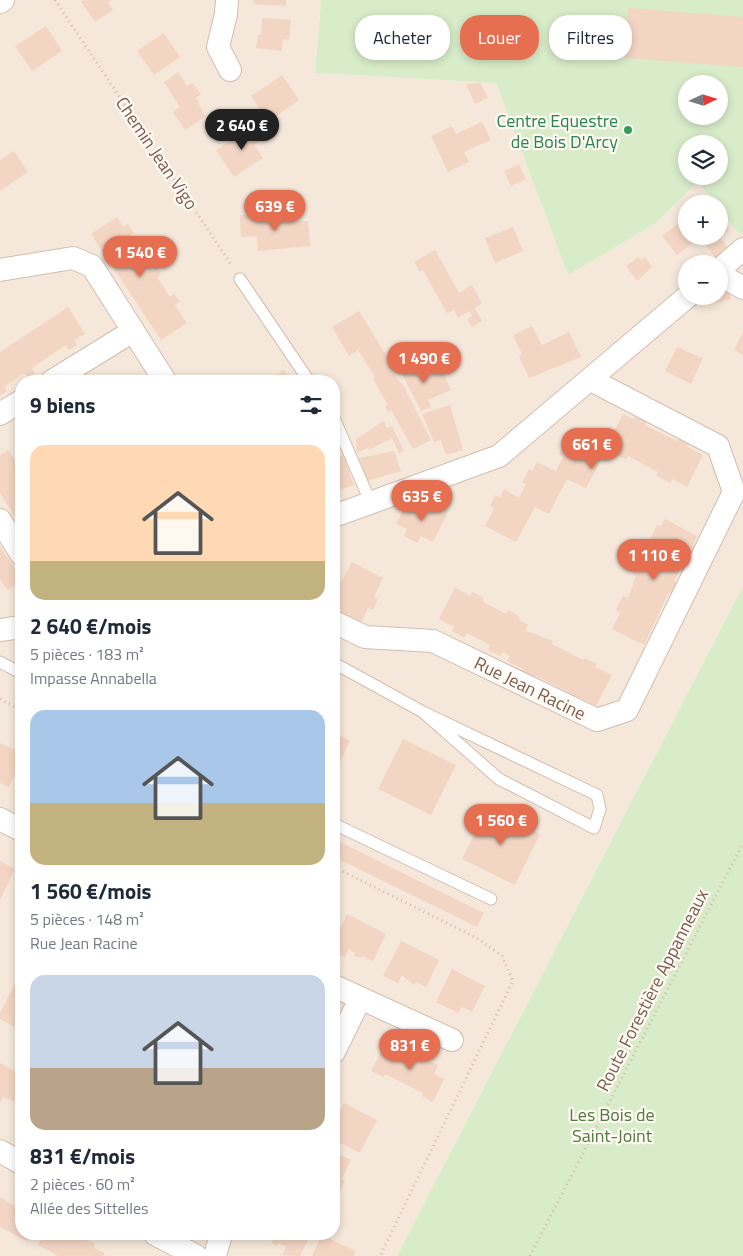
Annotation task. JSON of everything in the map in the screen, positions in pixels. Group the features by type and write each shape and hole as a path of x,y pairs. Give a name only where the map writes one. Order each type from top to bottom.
{"street":[{"path":"218,47 226,14 227,0"},
{"path":"205,23 230,70"},
{"path":"728,263 743,249"},
{"path":"0,270 73,258 92,266 160,375"},
{"path":"728,278 743,288"},
{"path":"340,514 370,501 499,456 678,305"},
{"path":"62,375 133,331"},
{"name":"Rue Jean Racine","path":"340,625 365,638 433,641 598,720 627,710 734,492 718,446 591,380"},
{"path":"0,414 15,405"},
{"path":"0,520 15,544"},
{"path":"0,630 15,628"},
{"path":"0,819 15,827"},
{"path":"340,989 452,1040"},
{"path":"340,1040 360,999"},
{"path":"0,1151 15,1159"},
{"path":"166,1240 196,1256"},
{"path":"215,1256 220,1240"}],"lane":[{"path":"240,279 305,375"},
{"path":"340,432 370,501"},
{"path":"0,662 15,670"},
{"path":"340,665 423,712 597,795 600,809 594,828 499,778 423,712"},
{"path":"340,827 491,899"}],"path":[{"name":"Chemin Jean Vigo","path":"55,0 240,279"},
{"path":"0,699 15,707"},
{"name":"Route Forestière Appanneaux","path":"530,1256 743,843"}],"shaded area":[{"path":"0,0 321,0 315,73 496,83 568,275 656,223 678,202 678,245 728,245 728,220 740,235 743,232 743,587 397,1256 0,1256"},
{"path":"695,185 700,185 708,195 685,195"}],"green space":[{"name":"Centre Equestre de Bois D'Arcy","path":"321,0 743,0 743,232 740,235 728,220 728,195 708,195 700,185 728,185 728,135 678,135 678,185 695,185 685,195 678,195 678,202 656,223 568,275 496,83 315,73"},
{"name":"Les Bois de Saint-Joint","path":"743,587 743,1256 397,1256 739,594"}],"building":[{"path":"84,0 112,0 108,3 113,10 95,22 81,2"},
{"path":"254,0 286,0 286,6 253,4"},
{"path":"628,8 743,17 743,67 632,59 632,15 627,15"},
{"path":"262,18 291,20 289,40 283,39 282,51 256,48 258,35 261,35"},
{"path":"46,26 62,51 32,71 15,46"},
{"path":"164,33 180,57 154,75 137,51"},
{"path":"178,72 187,86 192,83 201,94 196,98 205,117 185,130 173,112 180,107 164,82"},
{"path":"282,75 299,100 268,122 251,96"},
{"path":"480,83 488,98 475,104 466,84"},
{"path":"482,122 491,140 464,152 469,162 448,172 431,136 452,126 456,134"},
{"path":"255,124 264,138 254,145 263,158 234,177 216,150"},
{"path":"14,151 28,172 0,191 0,160"},
{"path":"519,164 526,179 511,186 504,171"},
{"path":"278,212 279,222 308,221 310,246 258,251 257,236 241,237 240,215"},
{"path":"117,217 123,227 128,224 134,233 129,236 152,270 156,267 161,274 157,277 170,297 174,294 180,301 175,305 187,323 161,340 91,234"},
{"path":"678,224 678,245 690,245 677,255 662,236"},
{"path":"513,227 523,251 495,263 485,238"},
{"path":"706,245 726,245 727,247 719,255 714,255"},
{"path":"435,250 459,293 472,285 482,303 475,308 482,321 472,327 467,319 472,316 469,311 458,318 454,310 447,313 423,270 420,272 414,262"},
{"path":"638,257 641,260 645,257 652,267 637,281 626,266"},
{"path":"728,291 731,299 728,300"},
{"path":"68,307 85,334 74,340 77,345 69,350 66,345 32,368 35,373 32,375 26,375 24,373 15,375 15,379 4,387 7,391 0,396 0,352"},
{"path":"359,311 394,368 391,370 404,387 431,440 413,449 391,410 388,412 385,407 388,405 373,379 375,377 358,350 349,356 332,327"},
{"path":"532,326 542,345 569,332 581,357 529,378 519,356 522,354 513,335"},
{"path":"743,332 743,355 734,350"},
{"path":"677,347 703,358 691,384 665,371"},
{"path":"418,359 427,377 442,370 451,390 428,400 431,407 421,411 399,368"},
{"path":"284,370 287,375 277,375"},
{"path":"450,405 463,450 446,455 441,440 434,442 422,414"},
{"path":"623,414 633,419 636,414 647,421 645,425 677,441 680,437 691,442 688,447 703,455 687,487 673,479 670,483 656,475 658,472 628,456 626,460 613,453 615,449 609,446 586,488 567,479 549,514 535,507 516,542 485,526 494,509 490,506 495,495 500,497 504,489 519,498 526,484 522,482 529,469 532,471 537,462 556,471 563,457 559,454 565,441 570,443 578,427 608,442"},
{"path":"384,421 387,428 392,426 404,451 399,453 392,438 369,450 368,448 357,453 356,439"},
{"path":"8,450 15,460 15,517 0,493 0,455"},
{"path":"394,451 401,471 367,481 359,458"},
{"path":"343,455 354,485 340,490 340,456"},
{"path":"434,502 449,510 433,542 421,536 417,543 404,536 407,529 396,524 406,504 427,515"},
{"path":"665,519 697,536 693,545 697,547 691,558 687,556 674,581 679,583 673,594 669,592 644,645 612,629 620,613 616,610 623,596 628,598 636,576 632,573 639,561 643,563 653,542 650,540 657,525 661,526"},
{"path":"0,546 15,569 15,585 7,590 0,579"},
{"path":"352,562 383,578 374,597 378,599 373,610 368,608 361,623 340,613 340,580 342,581"},
{"path":"455,588 470,596 472,592 484,598 483,602 506,614 508,610 520,617 519,620 528,625 525,630 553,641 552,644 583,660 585,658 597,664 595,667 612,675 596,706 580,698 578,702 566,695 568,692 536,676 533,679 521,673 523,669 507,661 510,656 503,652 500,656 488,650 490,645 467,633 464,638 452,631 454,627 439,619"},
{"path":"340,735 350,741 340,762"},
{"path":"403,739 456,765 431,815 378,789"},
{"path":"0,743 15,750 15,774 9,787 0,783"},
{"path":"487,808 540,834 515,885 462,859"},
{"path":"340,842 484,913 477,927 340,860"},
{"path":"0,861 15,869 0,900"},
{"path":"347,914 386,934 373,961 362,956 361,958 354,956 355,953 349,949 345,957 340,955 340,929"},
{"path":"401,941 439,960 426,987 416,982 414,985 402,975 398,983 383,976"},
{"path":"452,969 485,986 472,1012 462,1007 458,1013 436,1002"},
{"path":"15,983 15,1027 0,1019 0,1013"},
{"path":"397,1045 438,1065 434,1074 444,1079 433,1102 422,1096 423,1093 385,1074 384,1077 371,1071 383,1048 393,1053"},
{"path":"0,1063 15,1071 15,1102 3,1097 0,1103"},
{"path":"344,1103 377,1120 360,1153 340,1143 340,1111"},
{"path":"340,1155 351,1160 342,1179 345,1181 340,1191"},
{"path":"0,1197 15,1206 15,1235 0,1227"},
{"path":"41,1240 87,1240 95,1244 94,1248 105,1253 103,1256 58,1256 38,1245"},
{"path":"273,1240 308,1240 300,1256 282,1255 286,1247 278,1243 277,1246 271,1243"},
{"path":"320,1240 333,1240 356,1251 354,1256 312,1256"}],"place":[{"name":"Centre Equestre de Bois D'Arcy","path":"628,130"}]}
